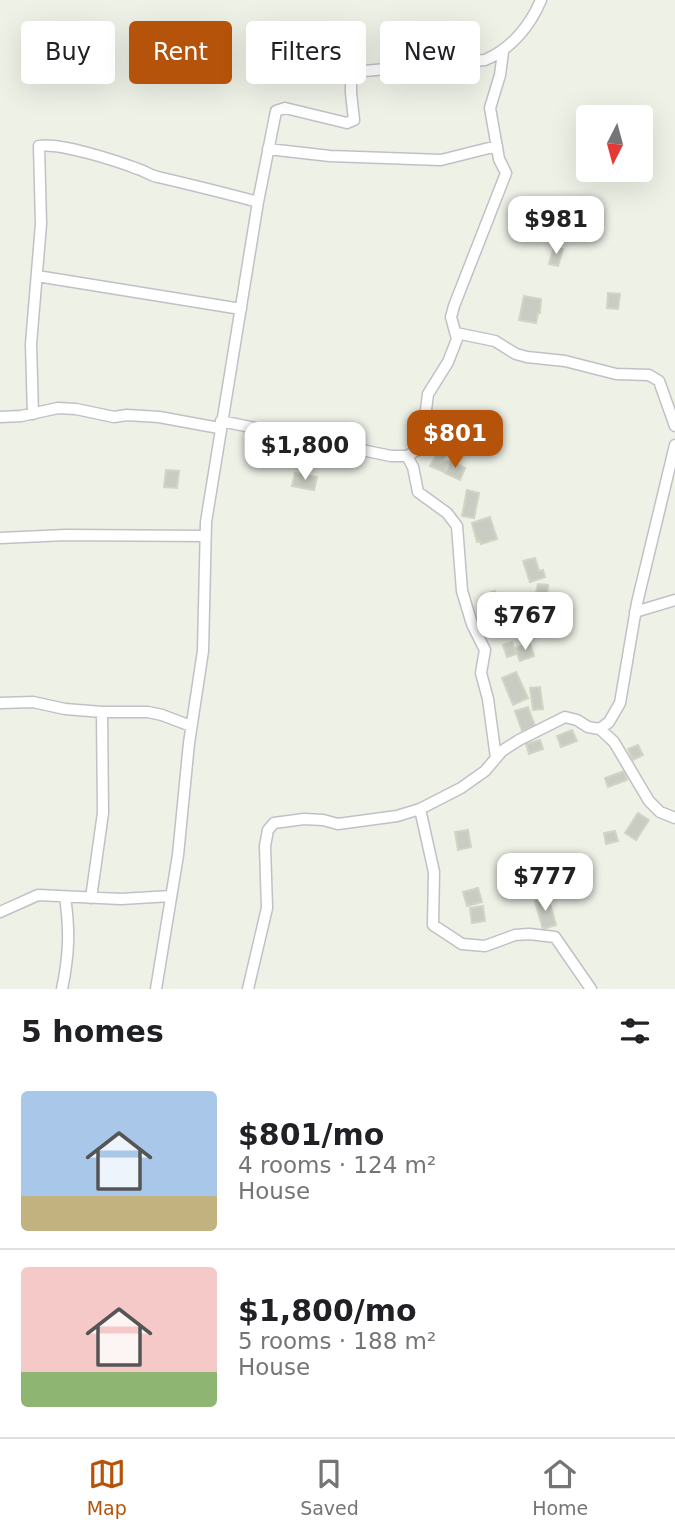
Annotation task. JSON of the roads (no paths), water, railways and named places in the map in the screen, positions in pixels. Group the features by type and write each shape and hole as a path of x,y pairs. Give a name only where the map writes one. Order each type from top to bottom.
{"street":[{"path":"156,989 178,855 191,726 202,652 205,536 220,425 276,111 285,108 346,123 354,120 351,76 364,71 485,60 503,52 534,16 541,0"},
{"path":"0,417 58,408 76,409 114,417 159,417 220,425 391,456 407,456 421,448 428,394 448,362 457,339 451,317 454,306 506,173 497,146 490,108 500,75 503,52"},
{"path":"33,414 31,344 41,224 39,146 49,144 64,147 139,169 155,177 258,202"},
{"path":"268,149 330,156 441,160 497,146"},
{"path":"37,276 241,309"},
{"path":"456,333 495,341 516,354 527,357 565,360 616,374 649,375 659,381 675,426"},
{"path":"600,729 609,722 620,703 635,612 675,445"},
{"path":"407,456 413,467 418,492 447,513 457,526 462,591 472,624 485,650 481,673 488,699 496,758"},
{"path":"0,538 65,535 205,536"},
{"path":"635,612 675,600"},
{"path":"0,703 33,702 65,709 148,712 191,726"},
{"path":"91,898 103,813 102,712"},
{"path":"248,989 267,908 265,846 268,830 274,823 304,819 338,824 384,818 420,809 461,788 485,771 502,751 519,740 565,717 600,729 614,742 649,801 660,812 675,818"},
{"path":"420,809 434,872 433,925 462,944 485,946 515,935 555,937 592,989"},
{"path":"0,912 38,895 91,898 171,896"},
{"path":"62,989 69,957 65,897"}]}
